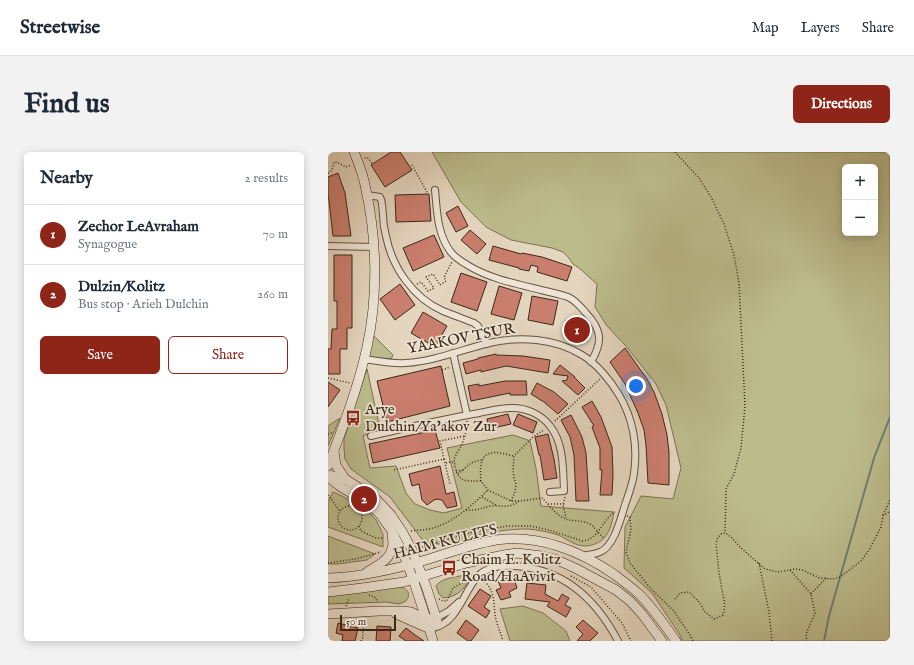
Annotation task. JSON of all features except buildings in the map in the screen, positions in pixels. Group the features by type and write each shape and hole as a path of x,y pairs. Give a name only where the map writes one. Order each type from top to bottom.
{"street":[{"path":"328,466 357,384 364,359 371,327 373,304 374,247 371,216 366,188 354,152"},
{"path":"435,190 442,237 450,251 461,262 491,277 556,293 569,298 582,308 597,328 599,338 596,354 591,362"},
{"path":"367,195 380,197 382,201 382,214 387,244 395,264 403,277 430,304 442,311 474,323 478,326 487,344"},
{"path":"328,246 374,247"},
{"name":"YAAKOV TSUR","path":"364,359 378,362 406,363 431,359 487,344 514,339 544,341 571,349 584,356 615,387 629,416 634,436 634,473 631,487 618,526 610,543"},
{"path":"453,353 467,415"},
{"path":"371,436 467,415 510,408 530,411 542,417 550,425 558,441 562,464 564,491 550,492"},
{"path":"334,452 336,465 345,479"},
{"path":"328,476 345,479 377,500 392,515 403,533 412,564 436,618"},
{"path":"328,476 341,487 366,502 379,513 390,528 403,553 412,564"},
{"path":"364,574 390,555 393,548 393,538 390,528"},
{"name":"HAIM KULITS","path":"328,578 364,574 412,564 481,543 496,540 513,539 541,542 572,551 601,566 623,581 651,606 676,641"},
{"path":"582,556 600,552 610,543"},
{"name":"HAIM KULITS","path":"328,592 404,582 466,563 504,555 516,553 542,556 555,559 575,568 616,590 630,601 642,614 662,641"},
{"path":"328,614 379,611 411,612 428,624 437,627 449,619 456,611 475,576 490,569 508,565 534,568 558,576 568,582 586,596 595,606 612,628 618,641"},
{"path":"395,612 406,610 413,606 417,600 418,578"},
{"path":"418,593 433,641"},
{"path":"428,624 450,611 463,598"}],"path":[{"path":"675,152 699,178 711,197 724,224 734,255 739,283 745,406 741,448 734,474 726,489 725,533"},
{"path":"368,158 373,164"},
{"path":"328,173 332,170 334,162 346,167 358,162"},
{"path":"412,165 422,184"},
{"path":"412,287 421,282 428,291 434,288 426,277 433,274 440,285 446,281 444,277 455,256"},
{"path":"328,378 357,384"},
{"path":"467,415 467,429 462,445 454,460 456,470 462,479 467,481 482,481"},
{"path":"450,484 440,441 464,436"},
{"path":"514,456 497,452 490,453 485,456 480,470 482,481 488,490 511,500 520,501 542,498 556,513 566,520 588,523 600,536 610,543"},
{"path":"394,470 444,459"},
{"path":"458,475 469,464 483,460"},
{"path":"446,463 455,463"},
{"path":"456,470 464,470"},
{"path":"403,533 419,529 428,530 449,521 466,510 488,490"},
{"path":"564,491 566,520"},
{"path":"328,495 340,511 339,519 342,526 352,529 359,526 362,515 359,509 348,506 340,511"},
{"path":"482,497 497,506"},
{"path":"725,533 765,569 778,572 795,569 802,570 820,578 833,579 840,577 861,561 869,550 890,500"},
{"path":"466,510 473,511 493,505 513,506 520,501"},
{"path":"548,504 564,504"},
{"path":"883,516 890,511"},
{"path":"359,526 361,531 376,538 393,538"},
{"path":"675,599 680,593 689,592 700,603 705,612 714,619 723,615 725,601 721,584 716,545 717,539 721,534 725,533"},
{"path":"328,563 356,559 380,552 390,555"},
{"path":"759,563 769,612 772,641"},
{"path":"790,570 811,594 815,613 806,634 807,641"},
{"path":"437,597 443,602 447,600 453,588 475,576 489,586 497,624 503,641"},
{"path":"572,576 591,587 622,623 631,641"},
{"path":"811,594 826,578"},
{"path":"369,595 376,598 379,611"},
{"path":"342,613 349,598"},
{"path":"361,641 363,637 364,612"}],"shaded area":[{"path":"432,152 890,152 890,641 683,641 652,593 624,568 625,527 641,496 673,499 681,468 666,405 656,384 625,345 607,326 595,307 597,284 573,264 563,252 552,248 511,240 486,227 461,202"},
{"path":"373,335 393,355 391,359 368,357"},
{"path":"367,369 380,429 363,436 370,468 396,466 406,493 415,504 430,510 444,513 462,508 447,448 513,435 530,441 536,468 541,506 614,512 611,527 606,536 595,544 584,546 575,544 555,534 528,529 483,534 453,542 438,544 424,542 390,497 351,469 345,459 344,439"},
{"path":"340,418 328,446 328,426"},
{"path":"333,492 367,510 376,520 383,534 383,547 328,527 328,501"},
{"path":"328,536 375,554 367,560 328,564"},
{"path":"473,574 458,593 443,598 439,594 436,586 442,581 453,577"},
{"path":"399,586 408,592 409,596 406,601 399,604 386,602 328,604 328,595"},
{"path":"523,606 543,613 566,631 570,641 510,641 500,609"}],"waterway":[{"path":"824,641 829,616 874,458 890,417"}],"place":[{"name":"Zechor LeAvraham","path":"577,330"},
{"name":"Arye Dulchin/Ya'akov Zur","path":"353,418"},
{"name":"Dulzin/Kolitz","path":"364,499"},
{"name":"Chaim E. Kolitz Road/HaAvivit","path":"449,568"}]}
